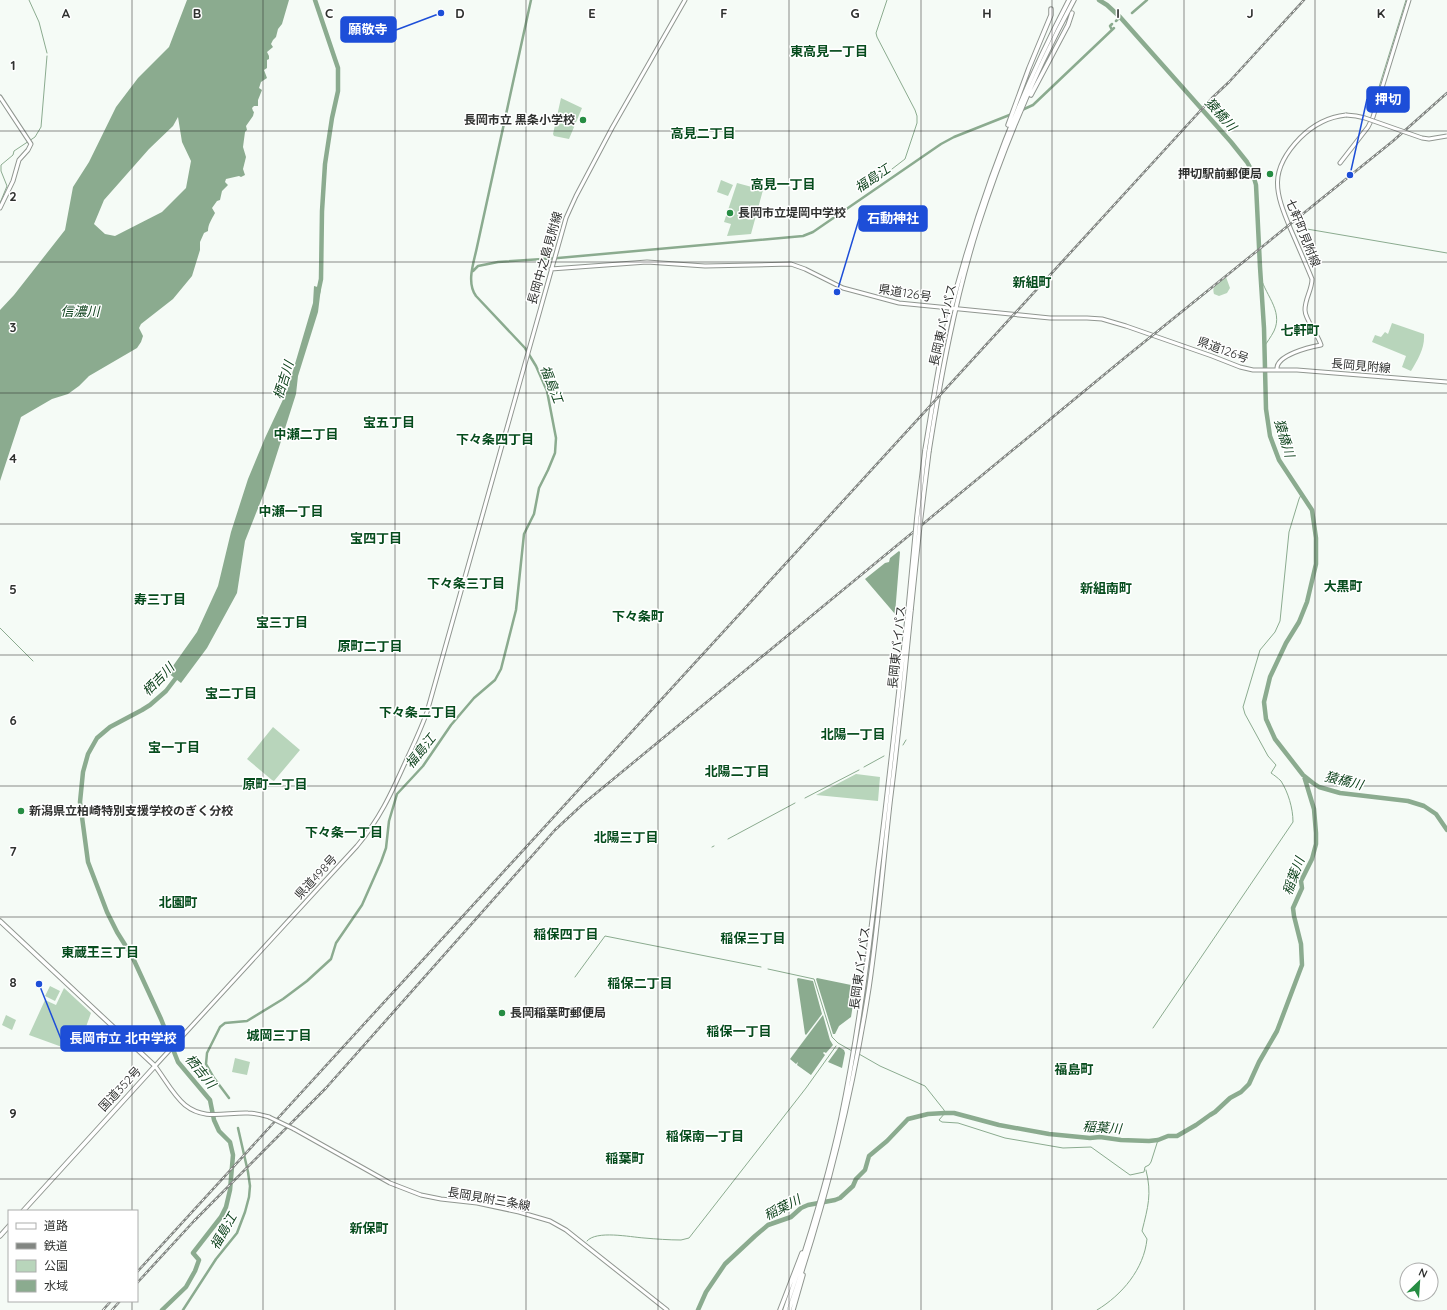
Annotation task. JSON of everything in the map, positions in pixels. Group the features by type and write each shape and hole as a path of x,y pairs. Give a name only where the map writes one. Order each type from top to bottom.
{"highway":[{"name":"長岡東バイパス","path":"927,450 956,309 977,231 1007,144 1063,17 1069,0"},
{"name":"長岡東バイパス","path":"789,1310 809,1250 830,1178 869,986 879,909 927,450 941,360 952,308 963,263 980,207 1010,123 1063,17 1074,0"},
{"path":"1010,123 1051,15 1051,9"},
{"path":"1026,101 1068,25 1072,13"},
{"name":"国道352号","path":"0,921 154,1066 24,1210"},
{"name":"長岡東バイパス","path":"785,1310 812,1227 841,1119 855,1056"},
{"path":"780,1310 812,1227"},
{"path":"0,1236 8,1230"},
{"path":"793,1310 809,1250"}],"main road":[{"name":"長岡中之島見附線","path":"481,520 563,224 572,203 612,128 685,0"},
{"path":"1340,163 1374,117 1409,0"},
{"path":"0,97 31,144 19,160 13,181 0,208"},
{"name":"七軒町見附線","path":"1275,370 1280,360 1309,347 1321,345 1305,311 1312,287 1312,279 1279,199 1277,183 1280,168 1291,148 1308,130 1318,123 1329,118 1346,115 1365,118 1422,138 1447,136"},
{"name":"県道126号","path":"551,269 647,262 705,266 791,264 805,269 843,288 898,303 1050,318 1102,319 1195,350 1240,367 1254,370 1275,370"},
{"name":"長岡見附線","path":"1275,370 1297,370 1447,382"},
{"name":"県道498号","path":"154,1066 357,846 379,817 422,727 481,520"},
{"name":"長岡見附三条線","path":"154,1066 182,1102 202,1114 260,1114 294,1129 404,1190 441,1199 496,1207 553,1222 566,1230 667,1310"}],"green space":[{"path":"561,98 582,108 569,139 554,136 553,134"},
{"path":"721,180 733,185 728,196 717,192"},
{"path":"737,183 763,190 751,234 727,236 731,224 724,222"},
{"path":"1226,277 1230,288 1227,293 1219,296 1214,294 1213,291 1215,286"},
{"path":"1392,323 1424,334 1422,349 1411,371 1402,367 1406,356 1372,342 1375,335 1381,337 1385,332 1388,334"},
{"path":"273,727 300,750 274,781 247,759"},
{"path":"856,774 880,777 878,801 816,795"},
{"path":"50,986 60,991 55,1001 45,996"},
{"path":"64,988 91,1013 78,1049 73,1051 29,1035 45,1000 56,1005"},
{"path":"6,1015 16,1020 12,1030 2,1025"},
{"path":"235,1058 250,1062 247,1075 232,1072"}],"water":[{"name":"信濃川","path":"187,0 289,0 282,24 271,44 273,47 267,52 269,59 267,60 267,68 264,70 267,78 261,82 259,88 262,90 258,100 258,106 254,106 252,108 254,112 253,116 246,126 247,130 245,132 243,147 246,157 243,169 245,175 226,179 225,182 228,185 222,191 220,200 217,201 212,208 215,213 209,224 208,231 204,233 200,242 200,250 192,276 173,299 141,324 139,328 143,336 137,348 89,376 68,394 52,399 21,417 0,481 0,310 14,295 65,230 73,187 89,162 116,107 138,78 169,47","holes":["178,117 182,142 191,161 186,188 162,212 115,236 105,234 94,224 104,200 149,149 173,126"]},
{"path":"314,286 321,288 318,312 298,376 296,394 266,488 245,541 237,593 207,648 181,683 168,673 197,632 218,586 231,532 248,479 287,391 313,303"},
{"path":"899,551 895,614 865,579 885,563 889,562 890,558"},
{"path":"797,979 813,981 822,1014 806,1035"},
{"path":"816,979 856,986 851,1017 839,1026 835,1034 833,1034"},
{"path":"823,1015 830,1040 833,1045 826,1053 823,1053 825,1055 811,1075 797,1065 798,1062 796,1064 790,1059"},
{"path":"839,1047 844,1050 845,1053 842,1068 828,1062"}],"waterway":[{"path":"29,0 39,22 47,53"},
{"name":"栖吉川","path":"315,0 338,68 338,91 325,164 322,211 321,279 318,293"},
{"name":"福島江","path":"229,1098 214,1078 206,1064 207,1053 220,1027 225,1023 247,1021 283,999 307,981 331,959 336,943 362,905 381,862 386,848 389,821 397,794 423,766 451,725 474,698 495,680 501,669 516,610 524,534 534,514 539,488 555,453 556,438 547,391 536,366 525,348 476,296 473,290 471,278 531,0"},
{"path":"887,0 876,33 877,37 917,116 917,123 905,159 892,169"},
{"name":"猿橋川","path":"1099,0 1120,17 1231,142 1247,162 1252,171 1256,185 1264,328 1266,409 1270,436 1279,460 1312,510 1316,538 1316,564 1307,602 1299,622 1286,643 1270,677 1264,702 1266,719 1275,739 1303,775 1319,787 1340,793 1408,801 1424,806 1436,814 1447,830"},
{"name":"福島江","path":"1132,13 1147,0"},
{"path":"1375,100 1406,0"},
{"name":"福島江","path":"1116,21 1120,17"},
{"name":"福島江","path":"1112,24 1110,26 1112,30"},
{"name":"福島江","path":"1022,110 1033,105 1114,28"},
{"path":"0,203 7,186 1,171 1,165 13,155 14,151 35,137 41,127 47,56"},
{"name":"福島江","path":"473,271 478,266 498,262 803,236 813,232 941,144 954,137 1012,114"},
{"path":"1301,228 1447,253"},
{"path":"1260,274 1275,309 1276,316 1274,331 1264,347"},
{"path":"1153,1028 1293,822 1290,800 1286,790 1281,781 1271,773 1276,765 1268,756 1245,714 1243,707 1260,650 1275,632 1280,621 1289,532 1301,495"},
{"path":"0,628 33,661"},
{"name":"栖吉川","path":"162,1310 186,1287 199,1260 193,1253 221,1217 226,1207 230,1190 233,1155 230,1142 219,1131 214,1120 210,1100 178,1062 161,1019 132,956 107,912 88,862 80,802 83,772 88,754 97,738 110,727 150,705 166,691 179,674"},
{"path":"903,745 906,740"},
{"path":"864,767 884,756"},
{"path":"805,798 859,770"},
{"name":"稲葉川","path":"698,1310 706,1292 725,1264 755,1236 768,1225 791,1217 801,1208 840,1198 853,1186 856,1179 865,1170 869,1156 887,1141 908,1119 928,1114 954,1113 999,1125 1049,1134 1149,1141 1158,1140 1168,1136 1177,1136 1215,1112 1230,1098 1241,1092 1249,1084 1259,1062 1277,1031 1302,965 1301,944 1293,908 1302,888 1301,881 1312,859 1316,844 1314,809 1304,776"},
{"path":"728,839 795,803"},
{"path":"575,977 605,936 761,967"},
{"path":"768,969 814,979 832,1037 838,1043 852,1051"},
{"path":"587,1241 591,1238 605,1235 672,1240 689,1238 806,1088 836,1046"},
{"path":"859,1054 880,1066 925,1086 944,1110 945,1113 939,1120 942,1122 958,1123 1005,1138 1063,1148 1091,1147 1130,1175 1144,1172 1145,1167 1151,1162 1158,1140"},
{"name":"福島江","path":"183,1310 216,1259 237,1233 245,1212 250,1186 238,1128"},
{"path":"1097,1310 1123,1289 1136,1271 1145,1250 1147,1239 1142,1231 1149,1194 1146,1170"}],"railway":[{"path":"138,1271 1212,98 1229,82 1304,0"},
{"path":"138,1282 194,1221 326,1088 555,830 583,804 1122,360 1393,141 1447,93"},
{"path":"103,1310 110,1302"},
{"path":"112,1310 119,1302"}],"place":[{"name":"願敬寺","path":"441,13"},
{"name":"長岡市立 黒条小学校","path":"583,120"},
{"name":"押切駅前郵便局","path":"1270,174"},
{"name":"押切","path":"1350,175"},
{"name":"長岡市立堤岡中学校","path":"730,213"},
{"name":"石動神社","path":"837,292"},
{"name":"新潟県立柏崎特別支援学校のぎく分校","path":"21,811"},
{"name":"長岡市立 北中学校","path":"39,984"},
{"name":"長岡稲葉町郵便局","path":"502,1013"}],"district":[{"name":"東高見一丁目","path":"829,51"},
{"name":"高見二丁目","path":"703,133"},
{"name":"高見一丁目","path":"783,184"},
{"name":"新組町","path":"1032,282"},
{"name":"七軒町","path":"1300,330"},
{"name":"宝五丁目","path":"389,422"},
{"name":"中瀬二丁目","path":"306,434"},
{"name":"下々条四丁目","path":"495,439"},
{"name":"中瀬一丁目","path":"291,511"},
{"name":"宝四丁目","path":"376,538"},
{"name":"下々条三丁目","path":"466,583"},
{"name":"大黒町","path":"1343,586"},
{"name":"新組南町","path":"1106,588"},
{"name":"寿三丁目","path":"160,599"},
{"name":"下々条町","path":"638,616"},
{"name":"宝三丁目","path":"282,622"},
{"name":"原町二丁目","path":"370,646"},
{"name":"宝二丁目","path":"231,693"},
{"name":"下々条二丁目","path":"418,712"},
{"name":"北陽一丁目","path":"853,734"},
{"name":"宝一丁目","path":"174,747"},
{"name":"北陽二丁目","path":"737,771"},
{"name":"原町一丁目","path":"275,784"},
{"name":"下々条一丁目","path":"344,832"},
{"name":"北陽三丁目","path":"626,837"},
{"name":"北園町","path":"178,902"},
{"name":"稲保四丁目","path":"566,934"},
{"name":"稲保三丁目","path":"753,938"},
{"name":"東蔵王三丁目","path":"100,952"},
{"name":"稲保二丁目","path":"640,983"},
{"name":"稲保一丁目","path":"739,1031"},
{"name":"城岡三丁目","path":"279,1035"},
{"name":"福島町","path":"1074,1069"},
{"name":"稲保南一丁目","path":"705,1136"},
{"name":"稲葉町","path":"625,1158"},
{"name":"新保町","path":"369,1228"}]}
